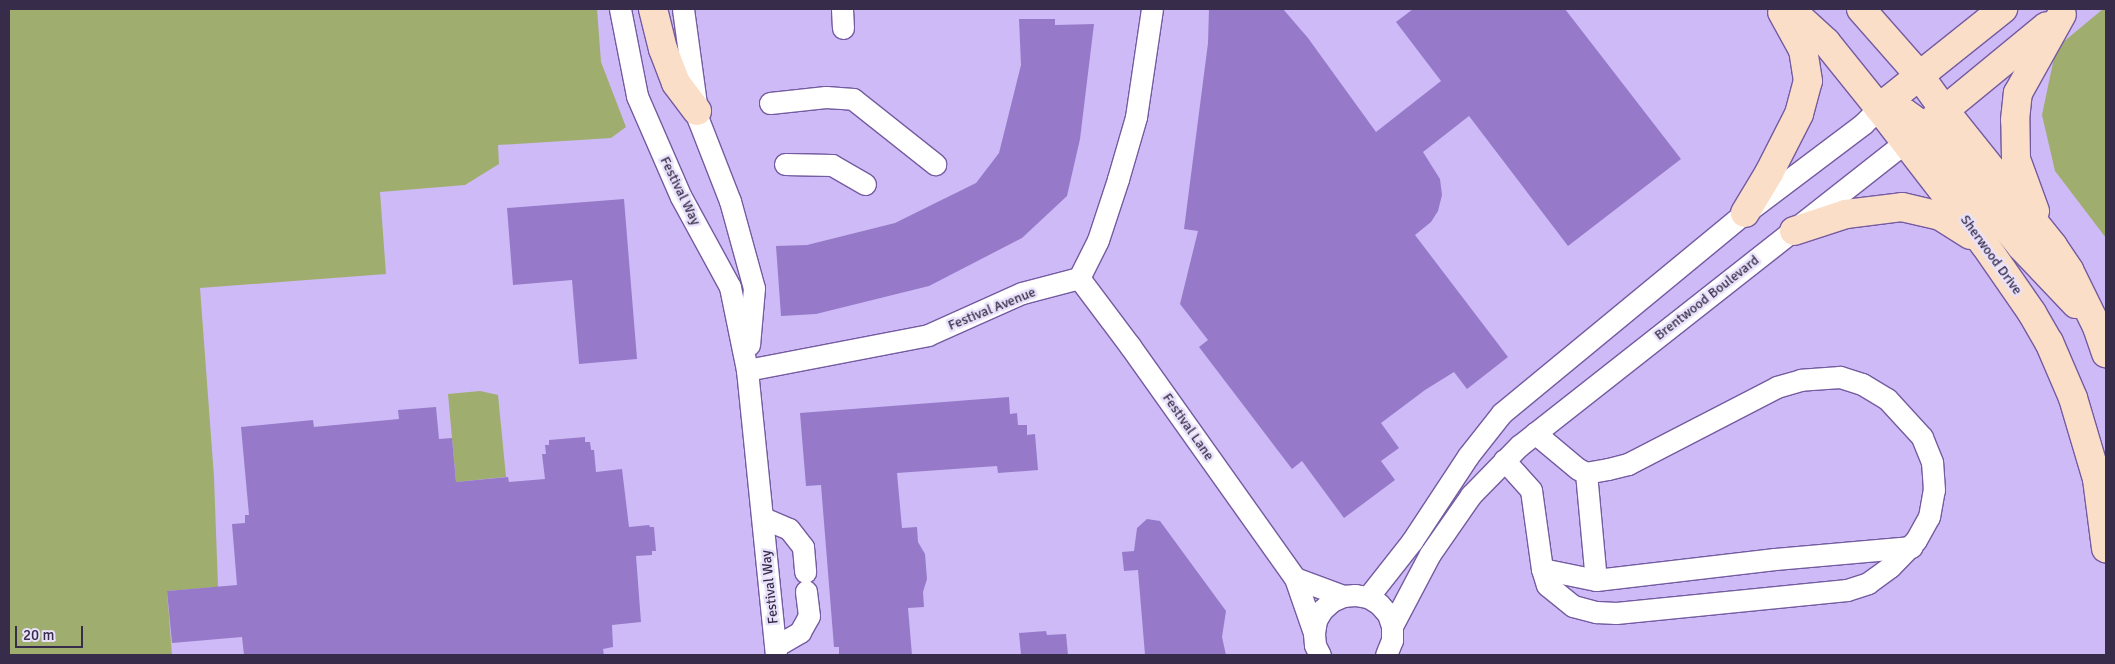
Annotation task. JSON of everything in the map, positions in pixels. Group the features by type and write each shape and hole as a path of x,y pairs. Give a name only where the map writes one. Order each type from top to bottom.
{"main road":[{"path":"653,9 663,48 676,83 697,111"},
{"path":"1745,213 1769,173 1799,114 1808,81 1803,50 1780,9"},
{"name":"Sherwood Drive","path":"1790,9 1826,42 1879,108 1914,134 1985,245 2041,327 2073,398 2097,479 2106,548"},
{"path":"1861,9 1919,75 1945,111 2041,229 2069,270 2097,327 2106,353"},
{"path":"1879,108 2003,9"},
{"path":"2041,229 2016,158 2015,120 2018,92 2065,11"},
{"name":"Brentwood Boulevard","path":"1914,134 1945,111 2065,11"},
{"path":"1914,134 2097,327"},
{"path":"1794,232 1846,214 1902,207 1940,216 1985,245"}],"street":[{"name":"Festival Way","path":"620,9 636,96 681,197 730,287 747,370 772,604 772,652"},
{"name":"Festival Way","path":"683,9 697,111 730,201 754,288 747,370"},
{"path":"1079,278 1098,240 1136,117 1152,9"},
{"path":"770,102 826,97 853,99 935,164"},
{"path":"1368,597 1412,541 1468,456 1502,413 1745,213 1863,124 1879,108"},
{"name":"Brentwood Boulevard","path":"1386,655 1392,640 1392,626 1430,554 1471,495 1504,460 1535,433 1794,232 1914,134"},
{"path":"785,164 832,165 865,184"},
{"name":"Festival Avenue","path":"747,370 928,335 1022,293 1079,278"},
{"name":"Festival Lane","path":"1079,278 1135,353 1295,578 1314,632 1315,645 1320,655"},
{"path":"1504,460 1532,490 1542,569 1547,585 1573,606 1596,612 1616,613 1847,590 1868,583 1890,567 1911,547 1929,516 1934,490 1932,462 1922,437 1887,400 1862,384 1840,377 1801,380 1777,387 1628,464 1586,473 1578,469 1535,433"},
{"path":"1586,473 1596,580"},
{"path":"763,518 789,529 803,547 809,616 800,632 772,652"},
{"path":"1542,569 1596,580 1775,559 1911,547"},
{"path":"1295,578 1343,596"},
{"path":"1314,632 1316,620 1322,610 1332,601 1343,596 1355,595 1368,597 1379,604 1388,614 1392,626"}],"green space":[{"path":"9,9 597,9 601,62 626,127 611,138 498,145 499,164 465,185 380,192 386,274 200,288 214,477 218,587 167,591 172,655 9,655"},
{"path":"2103,9 2106,9 2106,238 2055,171 2042,115 2056,48"},
{"path":"480,391 498,395 506,477 456,482 448,394"}],"building":[{"path":"1209,9 1283,9 1308,38 1376,132 1441,81 1396,22 1413,9 1565,9 1681,159 1568,246 1469,116 1423,152 1440,179 1442,195 1438,211 1431,222 1415,235 1508,357 1467,389 1454,372 1425,390 1381,423 1399,448 1381,461 1395,480 1344,518 1302,461 1292,469 1199,347 1208,340 1180,304 1198,231 1184,229 1208,43"},
{"path":"1019,19 1055,19 1055,25 1094,24 1080,139 1067,196 1022,238 929,286 816,314 781,316 776,246 807,245 895,223 976,183 999,153 1021,65"},
{"path":"624,199 637,359 579,364 572,280 513,285 507,208"},
{"path":"1009,397 1010,414 1017,413 1018,425 1027,425 1027,435 1035,434 1038,470 998,473 997,466 897,473 902,528 917,527 918,542 925,554 927,579 923,592 924,607 908,608 912,655 839,655 839,647 834,647 821,485 806,486 800,413"},
{"path":"436,407 439,439 452,438 456,482 508,477 509,482 545,479 542,454 546,454 545,445 549,445 549,440 585,437 585,442 590,442 591,450 594,450 596,472 622,469 629,527 649,525 654,527 656,551 652,551 652,555 636,556 641,622 612,625 613,647 603,649 604,655 244,655 242,637 172,643 167,591 237,585 232,524 245,523 245,515 249,515 241,427 313,420 314,427 399,419 398,410"},
{"path":"1147,519 1160,521 1226,611 1222,637 1226,655 1145,655 1138,570 1124,571 1122,552 1134,551 1137,528"},
{"path":"1046,631 1047,635 1066,634 1068,655 1021,655 1019,633"}]}
